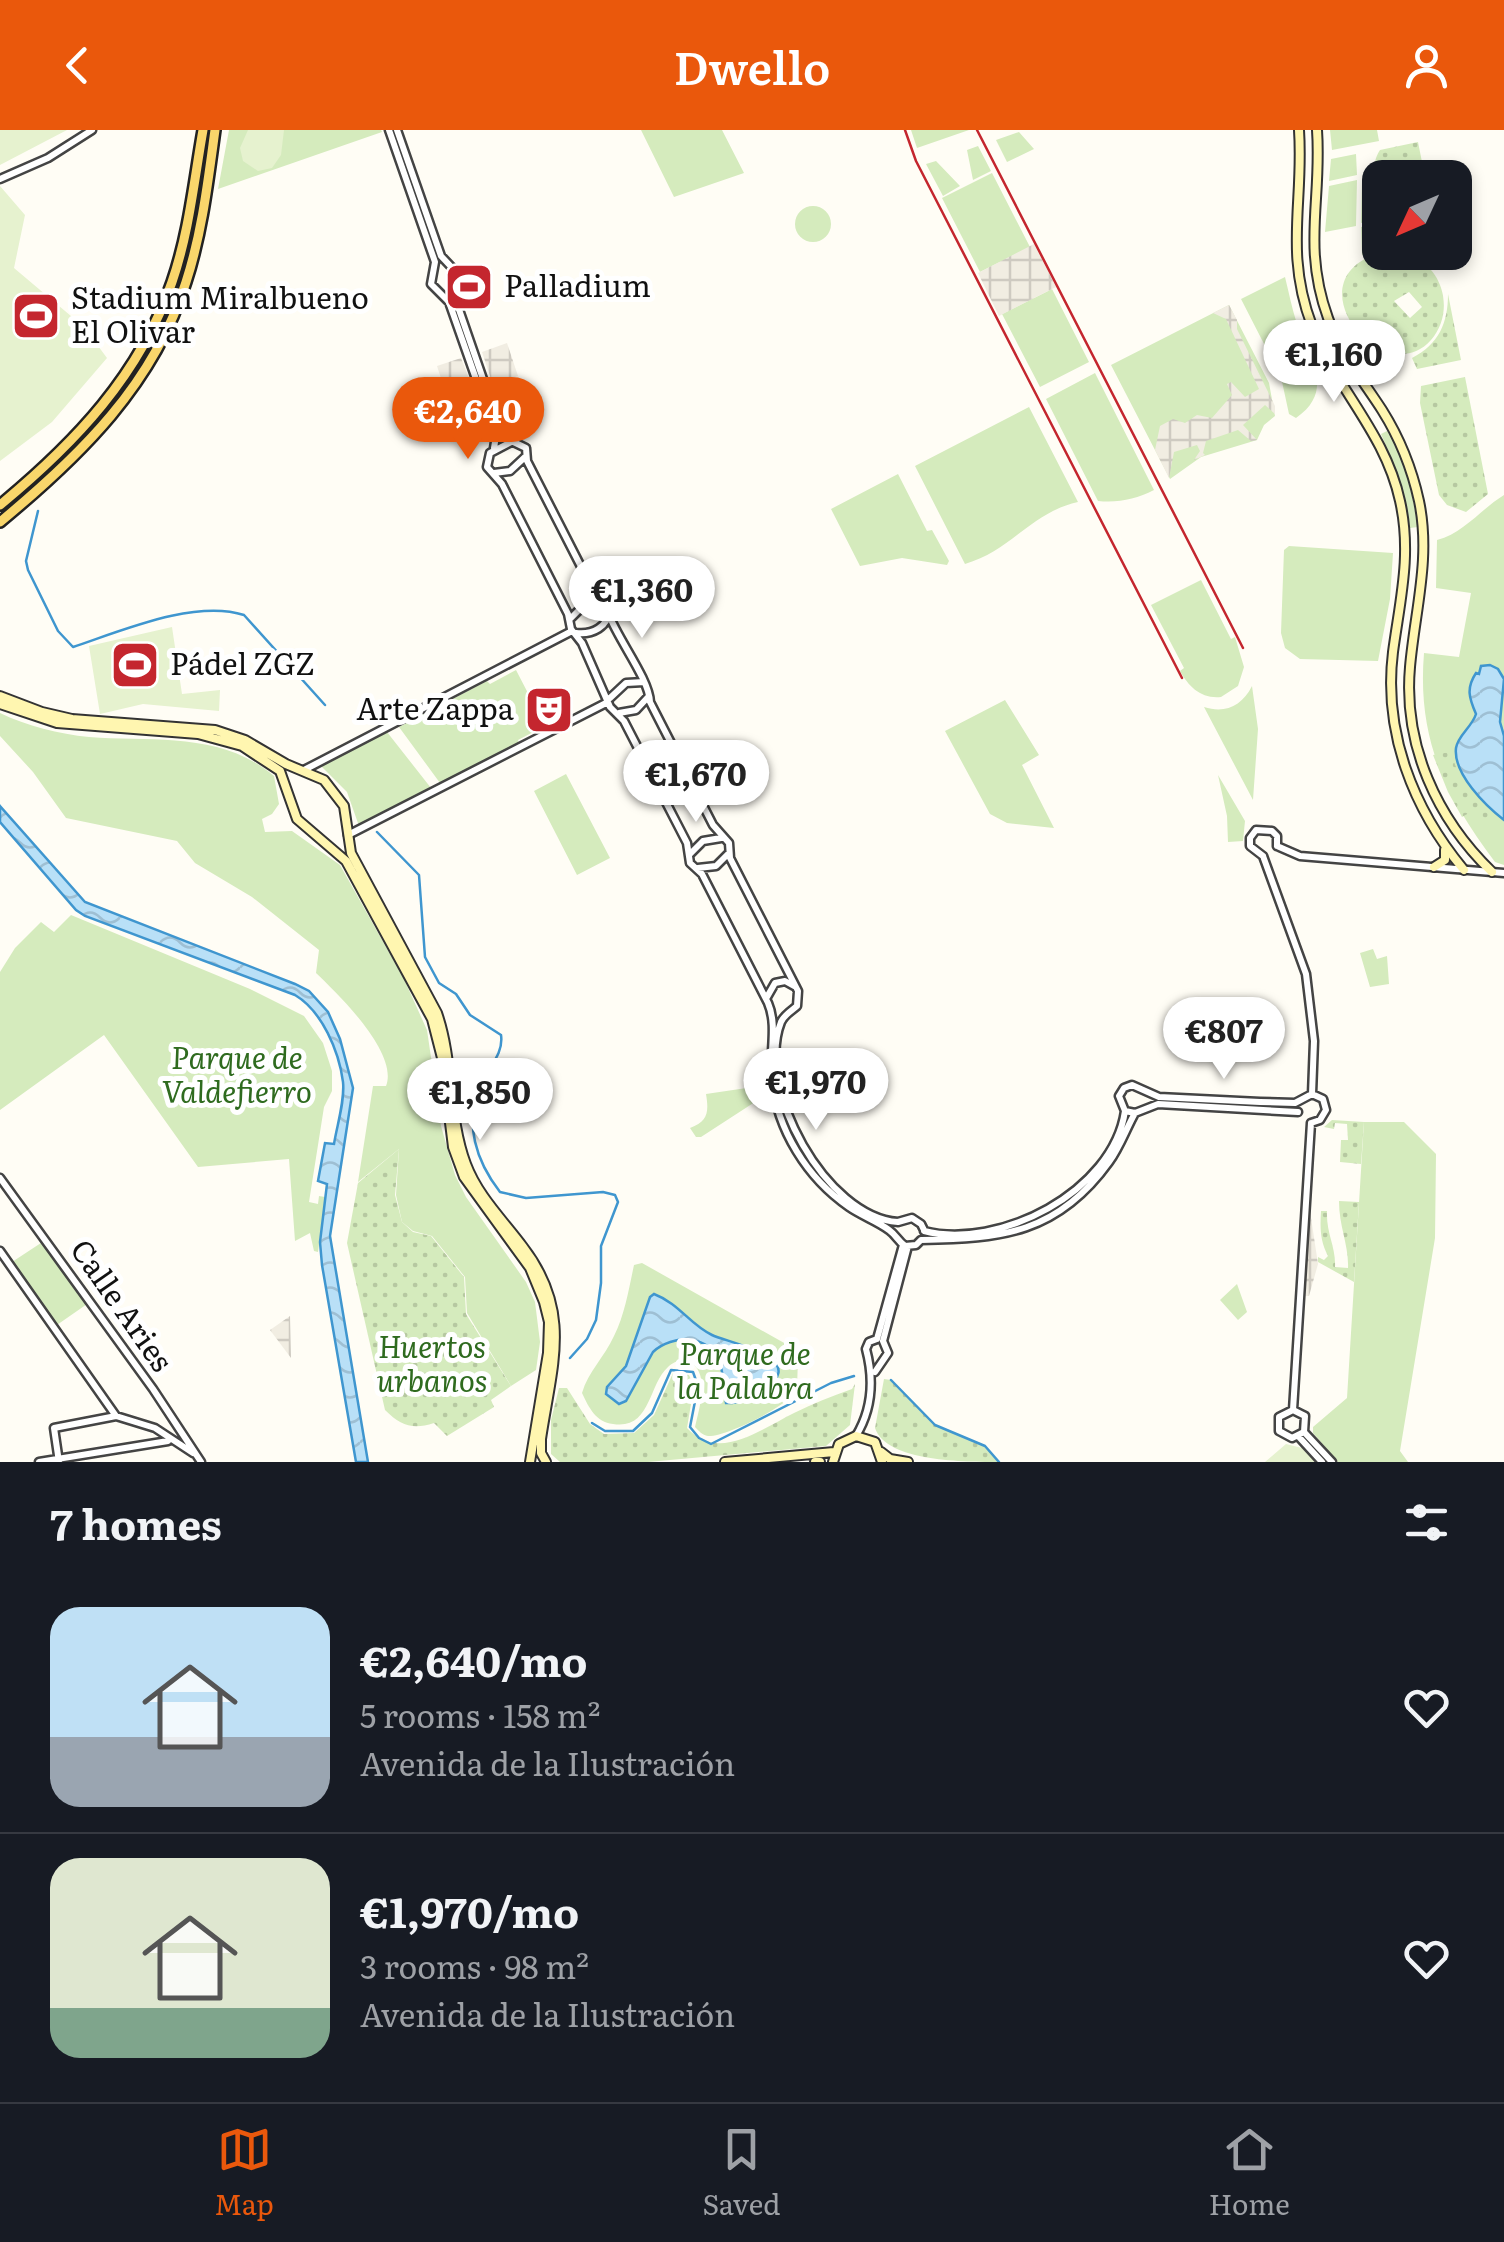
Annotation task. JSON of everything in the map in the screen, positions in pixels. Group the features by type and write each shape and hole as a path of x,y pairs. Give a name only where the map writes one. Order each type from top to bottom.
{"main road":[{"path":"0,505 87,426 146,343 184,241 201,130"},
{"path":"1298,130 1295,232 1301,289 1321,347 1376,434 1398,489 1405,526 1407,570 1392,661 1394,718 1413,789 1441,841 1461,866 1468,865 1473,854"},
{"path":"1317,130 1312,241 1320,293 1344,355 1398,440 1419,503 1424,572 1409,690 1418,750 1437,802 1478,864 1474,871"},
{"path":"0,522 97,435 158,349 179,304 196,248 216,134"},
{"path":"0,696 72,718 215,730 238,737 324,780 338,794 347,815 347,836 353,856 437,1013 446,1041 467,1166 486,1200 534,1262 549,1294 556,1346 541,1438 541,1454 546,1462"},
{"path":"0,704 68,725 177,732 215,737 242,746 282,773 297,819 312,836 328,844 352,871 425,1004 437,1035 449,1126 464,1177 530,1268 544,1302 548,1353 530,1462"},
{"path":"286,785 304,770"},
{"path":"328,844 347,836"},
{"path":"1434,868 1446,857 1441,841"},
{"path":"1473,854 1492,872"},
{"path":"724,1462 834,1457 842,1441 856,1436 868,1438 881,1457 908,1462"}],"street":[{"path":"0,179 48,158 92,130"},
{"path":"393,130 446,264 458,274 455,289 501,432 523,444 722,838 729,843 728,853 795,986 799,1002 781,1022 777,1057 784,1104 794,1132 816,1166 843,1194 876,1216 898,1222 912,1218 922,1224 922,1240"},
{"path":"393,130 434,259 431,284 443,293 496,436 486,461 502,484 690,854 690,862 698,868 768,1004 773,1016 773,1088 782,1122 796,1150 834,1196 895,1235 905,1246"},
{"path":"434,269 446,264"},
{"path":"443,293 455,289"},
{"path":"494,449 512,441"},
{"path":"492,472 510,471 526,456"},
{"path":"570,619 583,606 601,603"},
{"path":"304,770 574,632 596,631 609,615"},
{"path":"347,836 609,700 626,683 644,682"},
{"path":"618,713 636,710 649,696"},
{"path":"1312,1094 1314,1041 1306,974 1263,856 1250,846 1256,830 1272,830 1277,846 1296,856 1434,868 1461,866 1504,873"},
{"path":"690,854 704,841 722,838"},
{"path":"1263,856 1277,846"},
{"path":"698,868 716,866 728,853"},
{"path":"768,1004 768,992 775,984 786,981 795,986"},
{"path":"768,1004 780,1014 789,1013"},
{"path":"924,1231 980,1233 1042,1212 1074,1189 1103,1158 1122,1125 1125,1111 1119,1098 1124,1088 1138,1085 1147,1094 1260,1102 1299,1102 1312,1094"},
{"path":"1146,1107 1147,1094"},
{"path":"1299,1102 1298,1112 1303,1120 1320,1120 1326,1110 1323,1099 1312,1094"},
{"path":"905,1246 922,1240 994,1238 1055,1213 1088,1187 1109,1162 1135,1113 1146,1107 1158,1104 1298,1112"},
{"path":"1125,1111 1135,1113"},
{"path":"1293,1410 1311,1123"},
{"name":"Calle Aries","path":"0,1178 201,1462"},
{"path":"895,1235 898,1222"},
{"path":"856,1436 864,1422 873,1376 888,1354 880,1340 905,1246"},
{"path":"0,1251 116,1416"},
{"path":"873,1376 866,1347 880,1340"},
{"path":"870,1360 881,1362"},
{"path":"1302,1434 1287,1437 1278,1427 1281,1415 1293,1410 1305,1416 1302,1434 1322,1462"},
{"path":"58,1460 54,1428 116,1416 154,1428 187,1445"},
{"path":"864,1422 868,1438"},
{"path":"1302,1434 1332,1462"},
{"path":"39,1462 171,1440"}],"green space":[{"path":"0,130 67,130 0,165"},
{"path":"229,130 381,130 382,132 218,189"},
{"path":"248,130 284,130 281,155 272,168 258,171 243,161 240,148"},
{"path":"641,130 722,130 744,173 674,197"},
{"path":"911,130 969,130 917,148"},
{"path":"1330,130 1377,130 1379,141 1332,150"},
{"path":"1019,132 1034,149 1007,162 996,140"},
{"path":"1418,142 1422,160 1376,160 1380,150"},
{"path":"978,146 991,171 973,180 967,150"},
{"path":"1356,154 1357,175 1329,181 1331,159"},
{"path":"936,161 960,186 943,196 926,164"},
{"path":"992,173 1030,247 980,272 942,198"},
{"path":"1357,180 1356,226 1325,232 1329,186"},
{"name":"Stadium Miralbueno El Olivar","path":"0,186 25,215 14,268 84,327 107,358 52,422 0,461"},
{"path":"813,206 826,211 831,224 826,237 813,242 800,237 795,224 800,211"},
{"path":"1362,263 1362,270 1431,270 1442,292 1443,317 1431,340 1412,353 1391,353 1370,343 1354,327 1344,307 1343,286 1354,267","holes":["1409,292 1422,307 1410,318 1394,301"]},
{"path":"1285,277 1317,385 1308,407 1296,418 1289,414 1281,377 1241,299"},
{"path":"1052,289 1089,362 1040,387 1002,314"},
{"path":"1448,294 1461,360 1417,369 1412,358 1440,332"},
{"path":"1229,305 1269,383 1275,416 1264,425 1257,440 1201,457 1170,479 1111,365"},
{"path":"1095,373 1154,490 1141,496 1098,501 1046,399"},
{"path":"1465,377 1488,494 1466,512 1447,505 1439,495 1420,403 1421,386"},
{"path":"1029,407 1078,502 1047,514 995,550 965,564 915,466"},
{"path":"1389,430 1409,480 1418,527 1410,528 1400,480 1381,434"},
{"path":"898,474 927,531 932,530 949,561 947,565 902,558 860,566 831,509"},
{"path":"1504,495 1504,865 1495,862 1477,837 1438,765 1425,713 1423,684 1424,653 1459,657 1471,593 1436,588 1437,540 1464,526"},
{"path":"1289,546 1393,553 1390,599 1378,661 1300,659 1285,648 1281,633 1284,550"},
{"path":"1201,580 1231,639 1235,637 1244,667 1238,686 1221,697 1202,694 1187,682 1180,671 1184,668 1151,605"},
{"name":"Pádel ZGZ","path":"172,627 182,694 220,690 219,711 143,704 100,714 89,646"},
{"path":"516,670 545,726 518,740 519,744 440,783 399,727"},
{"path":"1252,686 1258,729 1253,800 1204,707 1232,707"},
{"path":"1005,700 1039,755 1022,765 1054,828 1007,823 990,814 945,731"},
{"path":"0,713 32,726 78,736 209,745 253,762 274,776 279,804 262,819 265,832 292,831 340,865 404,979 427,1030 441,1126 455,1175 526,1282 535,1302 540,1342 536,1370 511,1386 467,1313 465,1277 432,1236 413,1231 402,1222 396,1195 399,1149 358,1182 373,1086 386,1086 388,1073 384,1057 364,1025 316,973 319,950 252,897 195,863 177,841 66,818 33,772 0,736"},
{"path":"387,732 431,788 359,826 347,792 321,766"},
{"path":"1450,752 1462,782 1495,820 1483,823 1474,810 1462,817 1433,755"},
{"path":"566,774 610,858 577,875 534,791"},
{"path":"1218,775 1245,821 1243,841 1228,842"},
{"name":"Parque de Valdefierro","path":"71,915 250,989 304,1016 323,1043 332,1071 332,1091 324,1107 309,1202 318,1204 319,1196 325,1197 318,1252 314,1251 310,1233 295,1241 289,1159 198,1167 104,1035 0,1110 0,972 15,948 41,922 54,932"},
{"path":"1373,949 1377,959 1387,956 1389,984 1370,987 1360,953"},
{"path":"760,1086 758,1100 696,1137 690,1128 706,1115 706,1094"},
{"path":"1332,1120 1364,1122 1361,1164 1340,1162 1341,1140 1348,1140 1347,1124 1335,1123 1334,1129 1324,1127"},
{"path":"1364,1122 1404,1122 1436,1154 1435,1238 1400,1451 1408,1462 1338,1462 1313,1433 1313,1427 1347,1398"},
{"name":"Huertos urbanos","path":"399,1149 395,1195 402,1222 413,1232 431,1236 464,1277 466,1314 511,1386 491,1400 494,1407 447,1436 434,1423 408,1425 385,1410 347,1243 358,1183"},
{"path":"1339,1201 1359,1202 1354,1282 1318,1262 1318,1257 1324,1260 1328,1256 1321,1229 1321,1211 1327,1211 1335,1267 1348,1268"},
{"path":"47,1239 90,1302 54,1327 9,1264"},
{"name":"Parque de la Palabra","path":"642,1263 802,1353 796,1387 789,1398 741,1426 706,1435 695,1427 702,1392 700,1374 689,1362 680,1361 661,1375 635,1420 613,1424 598,1417 582,1393 618,1328 634,1265"},
{"path":"1237,1284 1247,1312 1238,1320 1220,1300"},
{"path":"673,1373 689,1375 694,1386 687,1428 712,1443 752,1435 852,1389 855,1384 850,1425 826,1446 648,1462 560,1462 551,1454 551,1420 559,1388 567,1388 590,1424 604,1434 634,1433 654,1415"},
{"path":"884,1379 891,1380 935,1425 985,1446 999,1462 929,1458 895,1448 882,1439 875,1428"},
{"path":"1286,1444 1302,1448 1315,1462 1265,1462"}],"shaded area":[{"path":"1034,244 1056,287 999,316 978,273"},
{"path":"1229,305 1275,406 1275,414 1265,405 1243,425 1257,440 1251,441 1238,430 1206,441 1205,455 1194,460 1200,451 1197,445 1174,452 1169,478 1155,450 1160,426 1173,419 1185,423 1197,415 1212,418 1232,395 1227,384 1231,382 1245,397 1259,389 1226,319 1213,313"},
{"path":"507,343 518,376 493,385 482,352"},
{"path":"461,358 474,391 448,400 437,366"},
{"path":"1310,1211 1318,1264 1309,1296 1304,1296"},
{"path":"290,1316 291,1358 270,1330"}],"water":[{"path":"1490,665 1504,679 1500,722 1504,736 1504,820 1472,788 1456,758 1457,743 1476,714 1470,698 1471,683 1481,666"},
{"path":"0,806 85,902 295,984 309,991 328,1012 353,1088 330,1236 368,1462 356,1462 322,1265 320,1242 327,1184 318,1181 325,1143 334,1144 343,1089 338,1058 328,1033 313,1011 295,995 76,910 0,822"},
{"path":"654,1294 712,1335 748,1347 773,1361 778,1369 776,1379 749,1397 726,1403 715,1353 700,1342 680,1340 653,1352 626,1401 619,1404 606,1394 607,1387 626,1366"}],"waterway":[{"path":"38,511 26,561 28,570 58,631 73,647 181,614 225,611 244,615 325,705"},
{"path":"377,832 419,875 425,957 439,983 456,994 470,1015 501,1035 498,1055 480,1086 473,1114 475,1142 484,1168 500,1192 526,1198 603,1192 615,1195 618,1202 601,1246 596,1320 587,1339 570,1358"},
{"path":"592,1423 605,1431 633,1431 652,1413 671,1370 693,1372 698,1386 690,1427 711,1444 831,1383 854,1376"},
{"path":"891,1380 935,1425 985,1446 999,1462"}],"tram line":[{"path":"905,130 916,161 1182,678"},
{"path":"977,130 1243,648"}],"place":[{"name":"Palladium","path":"469,287"},
{"name":"Stadium Miralbueno El Olivar","path":"36,316"},
{"name":"Pádel ZGZ","path":"135,665"},
{"name":"Arte Zappa","path":"549,710"}]}
